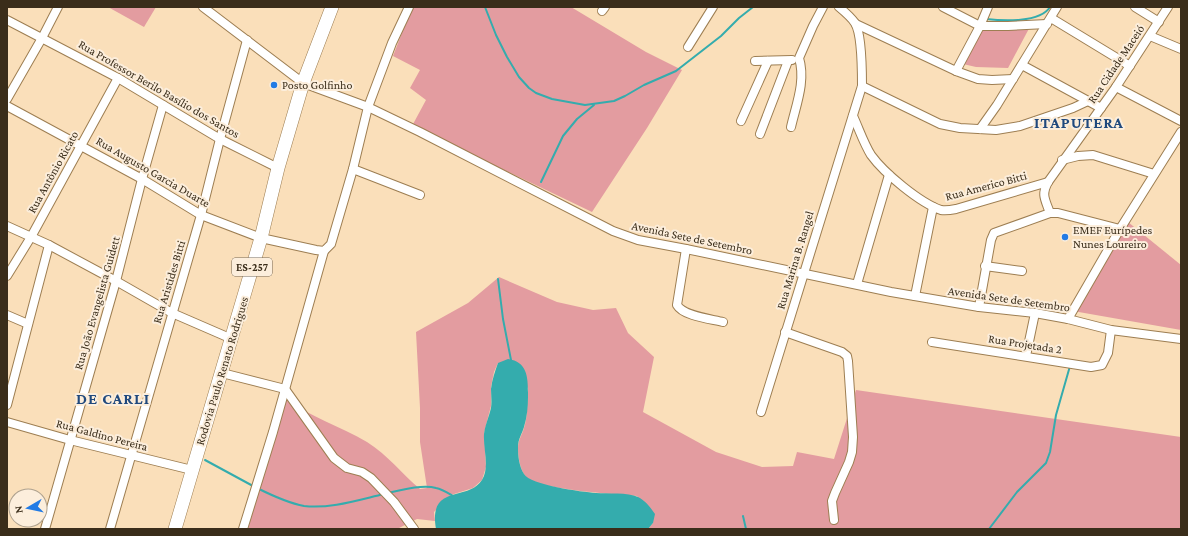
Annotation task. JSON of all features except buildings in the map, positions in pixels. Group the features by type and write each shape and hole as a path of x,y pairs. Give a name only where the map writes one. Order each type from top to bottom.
{"main road":[{"name":"Rodovia Paulo Renato Rodrigues","path":"175,529 261,238 278,168 303,83 332,7"}],"street":[{"path":"7,99 58,7"},
{"name":"Avenida Sete de Setembro","path":"203,7 303,83 368,107 420,132 612,231 638,240 686,248 891,292 979,307 1035,313 1068,319 1111,330 1181,339"},
{"path":"243,529 273,432 324,251 331,244 353,169 368,107 408,7"},
{"path":"688,48 713,7"},
{"path":"791,128 801,78 801,65 799,58 809,33 823,7"},
{"path":"839,7 856,24 956,71 978,79 1013,79"},
{"path":"943,7 980,26 1008,26 1049,21 1130,66"},
{"path":"956,71 980,26 988,7"},
{"path":"980,130 1057,7"},
{"path":"1135,7 1159,22"},
{"name":"Rua Cidade Maceió","path":"1050,213 1044,194 1044,190 1048,182 1062,160 1116,87 1168,7"},
{"name":"Rua Professor Berilo Basílio dos Santos","path":"7,20 118,78 220,139 278,168"},
{"name":"Rua Marina B. Rangel","path":"761,412 862,86 862,56 856,24"},
{"path":"1150,36 1181,49"},
{"name":"Rua Aristides Bitti","path":"110,529 201,215 247,40"},
{"path":"755,61 788,61 799,58"},
{"path":"741,121 768,61"},
{"path":"760,134 788,61"},
{"path":"1022,65 1101,108"},
{"name":"Rua Antônio Ricato","path":"7,276 31,236 118,78"},
{"path":"862,86 940,124 980,130 996,130 1020,126 1073,108 1088,101"},
{"path":"1116,87 1181,121"},
{"name":"Rua João Evangelista Guidett","path":"45,529 116,281 163,105"},
{"name":"Rua Augusto Garcia Duarte","path":"7,106 142,179 201,215 261,238 324,251"},
{"name":"Rua Americo Bitti","path":"853,116 870,154 889,175 933,207 943,210 956,209 1048,182"},
{"path":"1068,319 1120,229 1181,132"},
{"path":"1062,160 1078,156 1093,155 1154,174"},
{"path":"353,169 420,194"},
{"path":"857,284 889,175"},
{"path":"915,296 933,207"},
{"path":"979,307 985,266 994,233 1050,213 1058,213 1120,229"},
{"path":"7,226 49,245 172,313 232,339"},
{"path":"7,405 49,245"},
{"path":"686,248 677,305 679,309 685,313 724,322"},
{"path":"985,266 1022,270"},
{"path":"1026,356 1035,313"},
{"path":"7,315 28,324"},
{"name":"Rua Projetada 2","path":"932,342 1091,367 1102,365 1108,353 1111,330"},
{"path":"785,332 842,352 847,356 853,437 852,452 832,501 834,520"},
{"path":"222,373 285,389 334,458 347,468 358,471 371,478 394,502 414,529"},
{"name":"Rua Galdino Pereira","path":"7,422 131,456 192,470"}],"shaded area":[{"path":"108,7 156,7 144,27"},
{"path":"412,7 571,7 646,52 682,70 647,128 592,212 412,126 426,100 410,88 420,70 393,56"},
{"path":"1033,21 1008,68 976,67 963,64 979,25"},
{"path":"1128,222 1181,265 1181,330 1073,311"},
{"path":"499,277 557,302 593,310 616,308 628,333 654,357 643,412 716,452 762,467 793,466 797,452 834,459 856,390 1181,437 1181,529 648,529 653,523 637,496 596,493 561,488 546,485 526,477 522,471 518,448 526,419 528,388 498,363 494,372 491,387 491,406 484,433 486,467 482,480 473,488 451,495 434,512 435,521 417,519 397,529 248,529 284,397 314,416 357,436 375,447 420,489 427,488 420,442 420,408 416,332 468,303"}],"water":[{"path":"508,359 515,361 524,368 528,384 527,412 518,444 519,461 524,474 528,478 546,485 589,492 634,495 646,502 655,514 653,523 648,529 436,529 435,515 438,505 443,499 476,487 482,480 486,469 484,434 491,408 492,382 498,363"}],"waterway":[{"path":"485,7 496,35 507,57 519,77 529,88 536,93 552,99 585,105 614,101 644,85 676,71 721,36 739,18 753,7"},
{"path":"986,19 1021,20 1038,16 1050,7"},
{"path":"541,182 563,136 577,119 594,105"},
{"path":"498,279 503,319 511,360"},
{"path":"989,529 1017,492 1046,463 1050,452 1056,415 1070,366"},
{"path":"205,460 253,486"},
{"path":"388,493 412,488 431,487 445,491 453,496"},
{"path":"257,488 292,503 314,507 344,503 384,494"},
{"path":"743,516 746,529"}],"place":[{"name":"Posto Golfinho","path":"274,85"},
{"name":"EMEF Eurípedes Nunes Loureiro","path":"1065,237"}],"district":[{"name":"ITAPUTERA","path":"1079,122"},
{"name":"DE CARLI","path":"113,398"}]}
